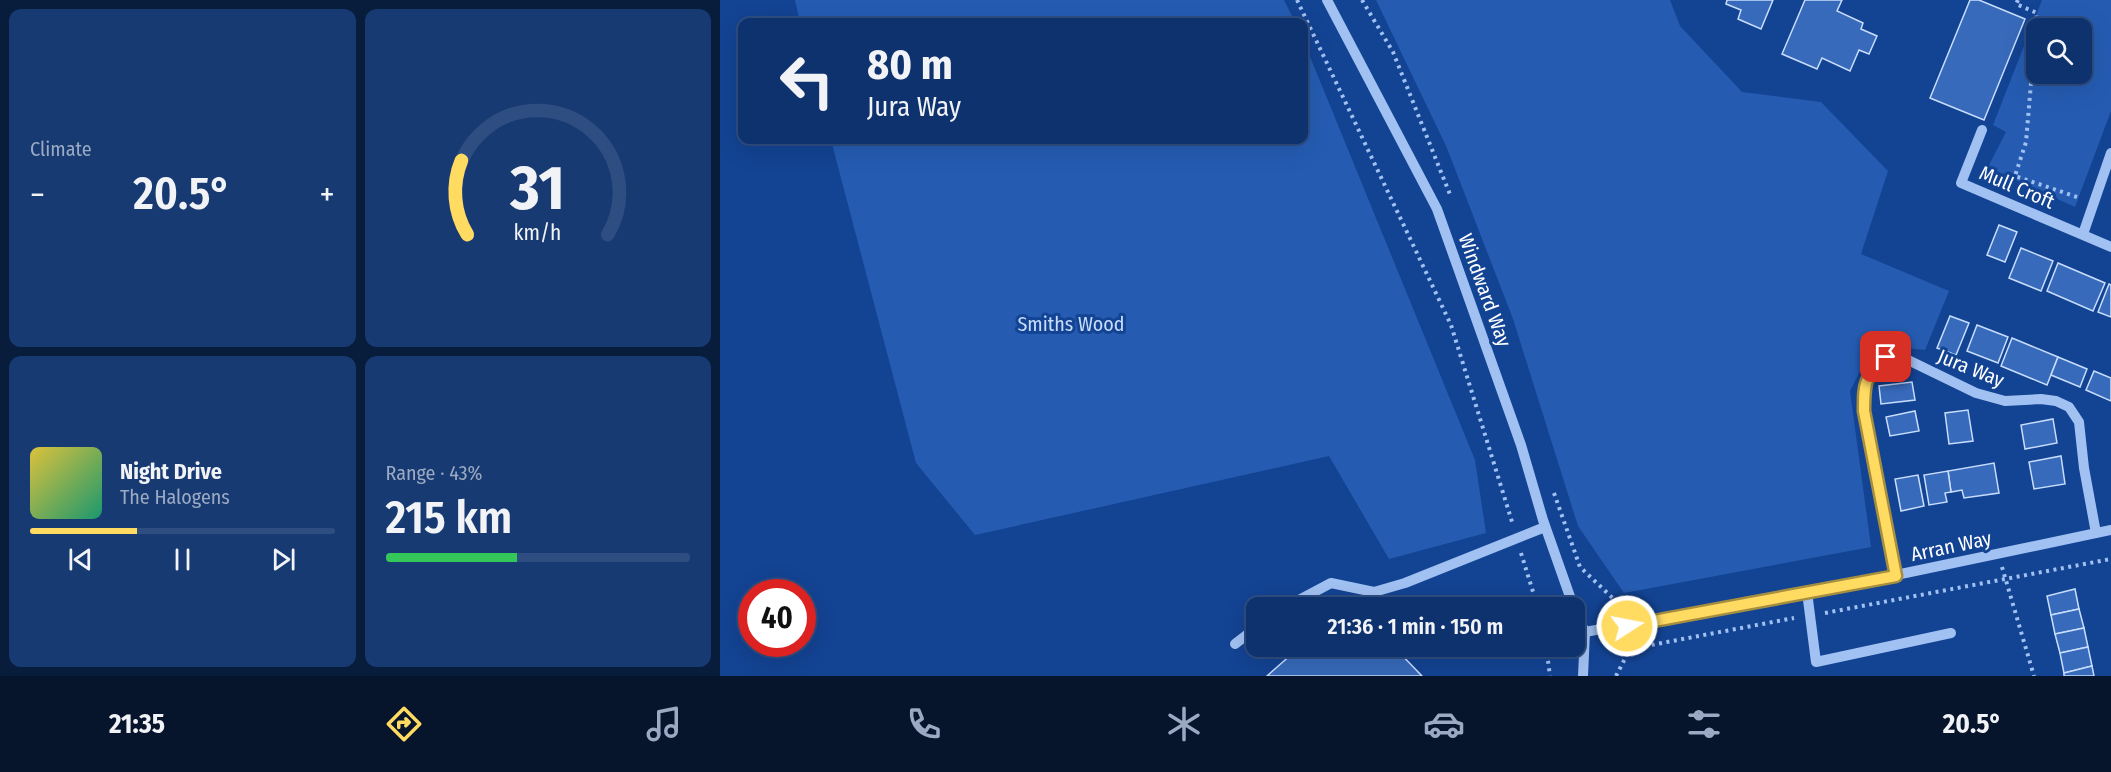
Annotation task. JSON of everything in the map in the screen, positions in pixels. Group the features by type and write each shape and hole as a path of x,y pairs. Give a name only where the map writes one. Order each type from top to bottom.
{"street":[{"name":"Windward Way","path":"1327,0 1437,209 1521,445 1545,527 1570,597"},
{"name":"Mull Croft","path":"1982,130 1961,183 2111,247"},
{"path":"2083,234 2111,153"},
{"name":"Jura Way","path":"1896,576 1864,411 1864,384 1886,357 1906,359 1976,393 2005,401 2041,399 2056,401 2069,407 2079,422 2084,468 2096,533"},
{"path":"1304,597 1330,583 1374,592 1405,584 1545,527"},
{"name":"Arran Way","path":"1585,632 1896,576 2111,530"},
{"path":"1807,592 1816,662 1951,633"},
{"path":"1234,644 1246,635"},
{"name":"Windward Way","path":"1583,676 1584,657"}],"path":[{"path":"1297,0 1306,18"},
{"path":"2018,0 2016,4 2037,13 2026,142 2015,176 2093,202"},
{"path":"1308,23 1451,325 1535,597"},
{"path":"1999,554 2034,676"},
{"path":"2006,580 2111,559"},
{"path":"1547,657 1550,676"}],"green space":[{"path":"795,0 1284,0 1293,18 799,18"},
{"path":"1376,0 1670,0 1680,26 1742,92 1821,102 1888,171 1861,254 1949,291 1925,350 1893,347 1866,359 1850,391 1871,547 1624,593 1578,526 1513,319 1447,148"},
{"path":"2042,0 2111,0 2111,111 2075,207 1988,167 2006,132 1993,125 2026,41 2026,84 2092,84 2092,18 2035,18"},
{"name":"Smiths Wood","path":"1308,52 1475,460 1486,533 1389,559 1329,456 975,535 916,463 832,144 1308,144"}],"building":[{"path":"1727,0 1773,0 1761,29 1738,19 1741,10 1726,4"},
{"path":"1805,0 1842,0 1837,11 1863,23 1861,29 1877,36 1869,54 1859,50 1850,71 1822,58 1817,69 1782,54"},
{"path":"1970,0 1979,0 2025,19 1984,120 1930,98"},
{"path":"1999,225 2017,232 2005,262 1987,255"},
{"path":"2021,248 2053,261 2041,291 2009,278"},
{"path":"2058,263 2105,283 2093,311 2047,291"},
{"path":"2109,284 2111,285 2111,317 2098,312"},
{"path":"1950,316 1969,323 1956,355 1937,348"},
{"path":"1977,325 2008,337 1998,363 1967,351"},
{"path":"2012,338 2058,357 2047,385 2001,366"},
{"path":"2058,357 2087,369 2080,387 2051,375"},
{"path":"2094,371 2111,378 2111,401 2086,390"},
{"path":"1912,382 1915,400 1881,404 1879,386"},
{"path":"1968,410 1973,441 1949,444 1945,413"},
{"path":"1915,411 1919,431 1890,436 1886,417"},
{"path":"2053,419 2057,443 2025,449 2021,425"},
{"path":"2061,456 2065,484 2034,489 2029,462"},
{"path":"1994,463 1999,493 1964,498 1962,490 1951,492 1948,471"},
{"path":"1948,471 1951,492 1945,493 1947,502 1929,505 1924,475"},
{"path":"1918,475 1924,506 1901,511 1895,479"},
{"path":"2075,589 2079,609 2051,615 2047,596"},
{"path":"2079,609 2084,628 2055,634 2051,615"},
{"path":"2084,628 2088,647 2060,653 2055,634"},
{"path":"2088,647 2092,666 2064,673 2060,653"},
{"path":"1289,657 1404,657 1422,676 1267,676"},
{"path":"2092,666 2094,676 2064,676 2064,673"}],"route":[{"path":"1627,626 1896,576 1864,411 1864,384 1886,357"}]}
